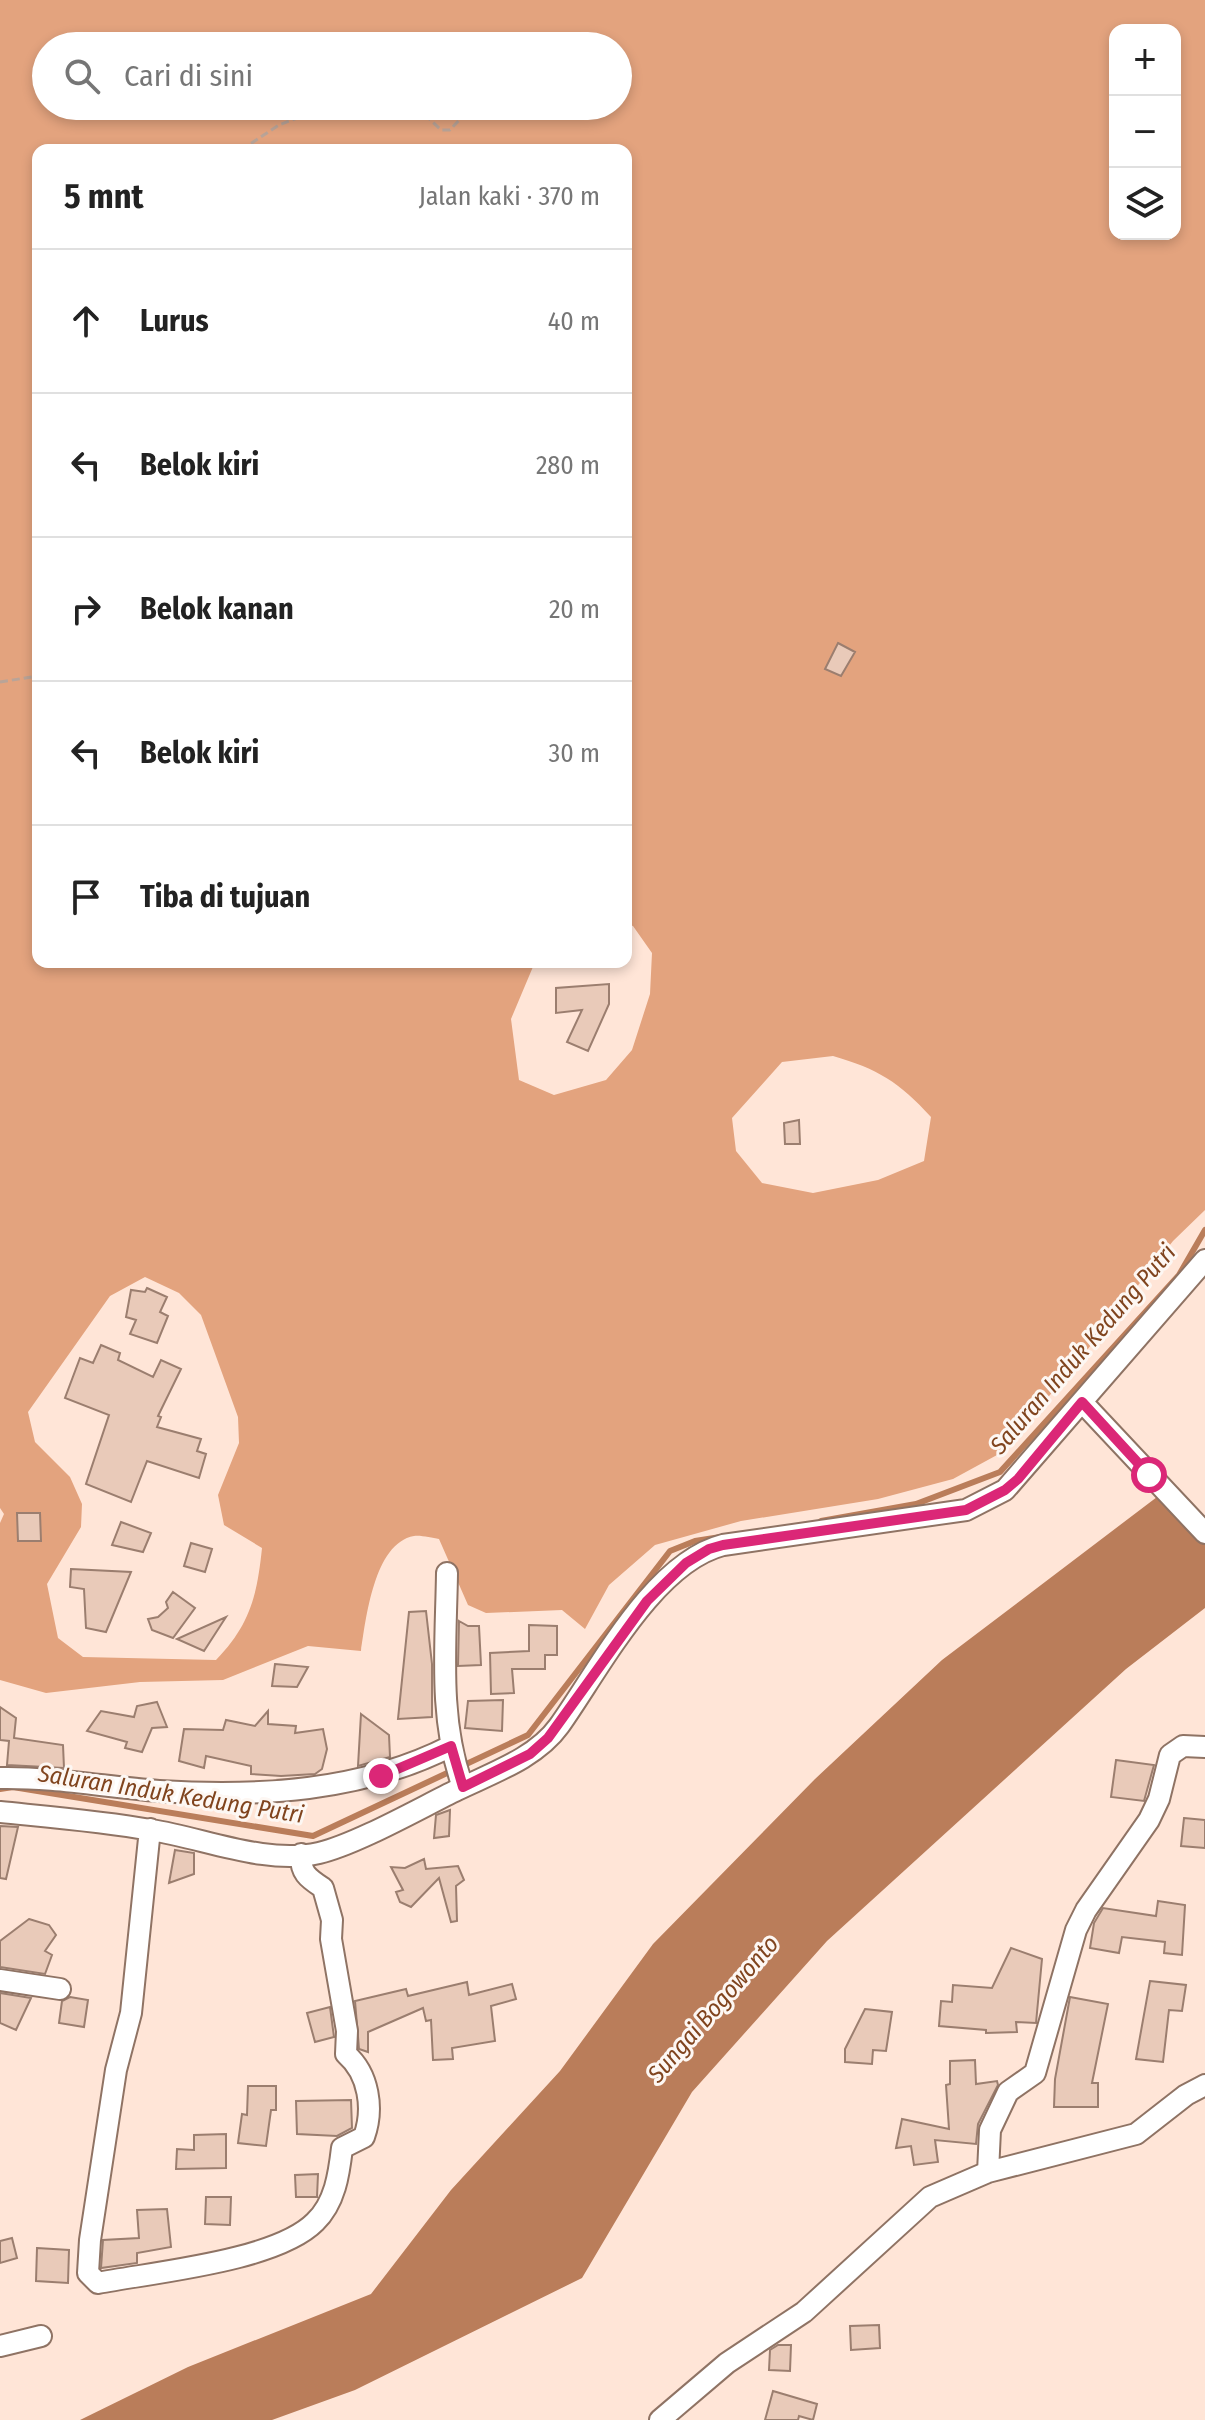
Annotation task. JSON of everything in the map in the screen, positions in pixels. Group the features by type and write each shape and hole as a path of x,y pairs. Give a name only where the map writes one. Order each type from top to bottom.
{"street":[{"path":"0,1812 150,1829 261,1853 301,1854 330,1848 462,1783 530,1754 548,1738 629,1622 697,1555 723,1545 966,1510 1005,1490 1018,1479 1205,1260"},
{"path":"1082,1402 1205,1533"},
{"path":"447,1573 446,1691 451,1750 462,1783"},
{"path":"988,2172 990,2130 1008,2092 1035,2073 1072,1940 1086,1910 1149,1820 1159,1799 1170,1755 1183,1746 1205,1747"},
{"path":"0,1778 161,1791 273,1791 340,1785 381,1776 451,1750"},
{"path":"150,1829 131,2013 116,2070 90,2240 88,2273 98,2283 220,2260 287,2243 317,2221 337,2187 342,2148 364,2137 371,2117 362,2070 346,2054 347,2031 331,1939 332,1920 323,1888 308,1878 301,1867 301,1854"},
{"path":"0,1980 60,1989"},
{"path":"660,2420 727,2363 804,2312 930,2197 988,2172 1136,2134 1186,2095 1205,2085"},
{"path":"0,2346 41,2336"}],"path":[{"path":"250,144 292,120"},
{"path":"431,120 441,130 450,130 459,120"},
{"path":"0,682 32,677"}],"shaded area":[{"path":"0,0 1205,0 1205,1210 1173,1241 1065,1378 997,1455 953,1479 878,1499 741,1521 655,1545 609,1585 585,1629 562,1610 486,1613 468,1605 439,1539 414,1536 400,1542 381,1567 369,1602 361,1651 308,1646 223,1680 140,1682 46,1693 0,1680 0,1523 4,1514 0,1508","holes":["833,1056 887,1078 931,1117 924,1161 878,1180 813,1193 762,1183 736,1151 732,1118 782,1062","145,1277 179,1293 201,1315 238,1417 239,1443 218,1495 224,1525 262,1548 250,1609 237,1634 216,1660 83,1657 58,1638 47,1584 81,1527 82,1504 70,1477 35,1442 28,1412 110,1296"]}],"water":[{"name":"Sungai Bogowonto","path":"1157,1497 1205,1545 1205,1608 1126,1669 827,1941 692,2092 582,2278 355,2390 272,2420 80,2420 188,2367 371,2294 451,2190 560,2071 653,1944 815,1779 942,1660"}],"building":[{"path":"838,643 855,652 841,676 825,669"},
{"path":"609,984 609,1004 588,1051 567,1042 582,1010 556,1013 556,988"},
{"path":"799,1120 800,1144 785,1144 784,1123"},
{"path":"147,1288 167,1297 160,1312 168,1316 157,1343 130,1334 136,1320 126,1317 131,1290 145,1292"},
{"path":"101,1345 120,1353 118,1360 153,1377 161,1360 181,1369 158,1416 161,1417 157,1427 201,1439 197,1451 206,1454 199,1478 147,1461 131,1502 86,1484 109,1415 65,1398 80,1358 93,1363"},
{"path":"17,1513 40,1513 41,1541 18,1541"},
{"path":"121,1522 151,1533 143,1552 112,1545"},
{"path":"191,1543 212,1549 205,1572 184,1566"},
{"path":"71,1569 131,1572 106,1632 86,1628 84,1589 70,1587"},
{"path":"173,1592 195,1608 173,1638 152,1630 148,1619 158,1617 168,1608 166,1602"},
{"path":"426,1611 432,1664 432,1717 398,1719 409,1612"},
{"path":"226,1617 204,1651 177,1639"},
{"path":"459,1621 468,1626 479,1626 481,1665 458,1666"},
{"path":"529,1625 557,1626 557,1655 545,1655 545,1669 512,1669 514,1693 491,1694 490,1653 529,1651"},
{"path":"275,1664 308,1667 297,1687 272,1686"},
{"path":"503,1700 502,1731 465,1728 468,1701"},
{"path":"157,1702 167,1727 152,1728 142,1752 125,1748 127,1742 87,1731 101,1711 134,1717 137,1706"},
{"path":"0,1707 16,1718 14,1738 63,1745 64,1768 7,1765 9,1741 0,1740"},
{"path":"268,1711 268,1724 296,1726 295,1733 323,1729 327,1749 322,1769 315,1774 281,1776 251,1774 251,1766 206,1756 204,1768 179,1761 184,1729 223,1730 226,1720 255,1726"},
{"path":"361,1714 389,1735 390,1757 358,1766"},
{"path":"1116,1760 1154,1765 1144,1801 1111,1797"},
{"path":"450,1810 449,1836 434,1838 436,1815"},
{"path":"1184,1818 1205,1820 1205,1848 1181,1846"},
{"path":"0,1826 18,1827 6,1879 0,1878"},
{"path":"175,1850 194,1853 194,1874 169,1883"},
{"path":"424,1859 426,1869 458,1866 464,1880 456,1886 457,1921 451,1922 439,1878 411,1907 400,1902 396,1892 403,1890 391,1867 405,1868"},
{"path":"1158,1901 1185,1905 1182,1955 1164,1953 1165,1942 1122,1937 1119,1953 1090,1948 1094,1923 1103,1908 1156,1916"},
{"path":"29,1919 49,1925 56,1935 45,1951 52,1955 45,1974 0,1967 0,1941"},
{"path":"1011,1948 1042,1959 1036,2023 1016,2022 1017,2032 986,2033 986,2030 939,2026 941,2001 952,2002 953,1985 992,1988"},
{"path":"1150,1981 1186,1985 1182,2011 1169,2010 1163,2062 1136,2059"},
{"path":"467,1982 469,1995 512,1984 516,1999 491,2006 495,2041 452,2048 453,2059 433,2060 431,2020 426,2021 423,2008 368,2032 368,2052 359,2049 355,2001 406,1989 408,1996"},
{"path":"0,1993 31,1998 16,2030 0,2023"},
{"path":"70,1997 88,2000 84,2027 59,2023 62,2001"},
{"path":"1070,1997 1108,2004 1092,2083 1098,2083 1098,2107 1054,2107 1055,2079"},
{"path":"330,2007 334,2037 315,2042 307,2013"},
{"path":"865,2009 892,2012 886,2051 873,2050 872,2064 845,2062 845,2049"},
{"path":"975,2060 976,2084 997,2081 998,2085 978,2124 976,2144 935,2140 938,2162 914,2165 911,2146 896,2148 902,2119 949,2129 946,2085 950,2084 950,2061"},
{"path":"248,2086 276,2086 276,2110 271,2110 266,2146 238,2143 242,2114 247,2115"},
{"path":"351,2100 352,2128 337,2136 297,2134 296,2101"},
{"path":"226,2134 226,2168 176,2169 177,2149 194,2150 194,2135"},
{"path":"318,2174 317,2197 296,2197 295,2175"},
{"path":"206,2197 231,2197 230,2225 205,2224"},
{"path":"167,2209 171,2247 137,2253 137,2263 101,2268 103,2240 139,2238 137,2210"},
{"path":"12,2238 17,2258 0,2263 0,2241"},
{"path":"37,2248 69,2250 68,2283 36,2281"},
{"path":"879,2325 880,2348 851,2350 850,2326"},
{"path":"778,2345 791,2345 790,2371 769,2370 770,2350"},
{"path":"773,2391 817,2404 813,2420 799,2416 798,2420 765,2420"}],"waterway":[{"name":"Saluran Induk Kedung Putri","path":"821,1521 916,1504 1000,1472 1179,1275 1205,1230"},
{"name":"Saluran Induk Kedung Putri","path":"0,1789 13,1787 313,1836 528,1735 670,1551 695,1541 727,1536"}],"route":[{"path":"381,1776 451,1746 463,1787 530,1754 560,1725 629,1622 697,1555 723,1545 966,1510 1005,1490 1018,1479 1082,1402 1149,1475"}]}
